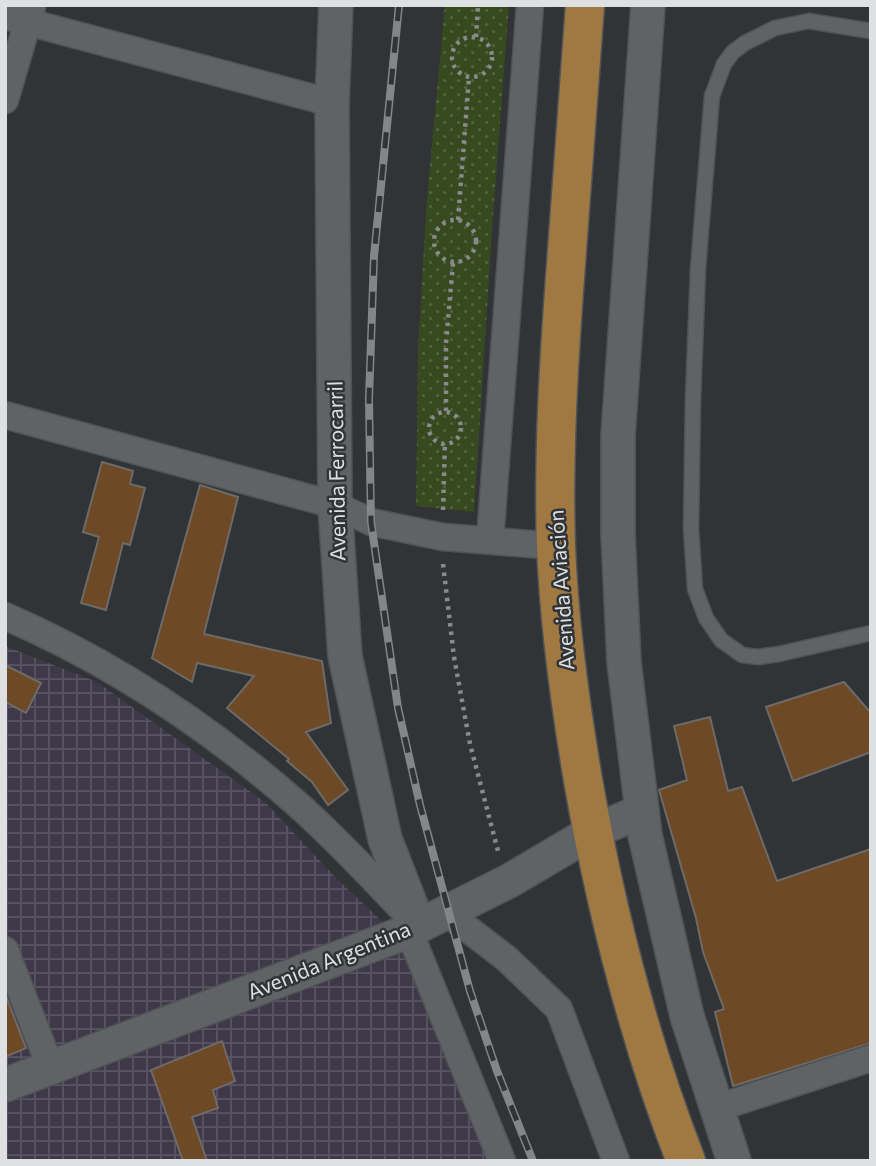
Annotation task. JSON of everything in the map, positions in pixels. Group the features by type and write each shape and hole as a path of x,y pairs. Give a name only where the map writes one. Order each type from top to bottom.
{"highway":[{"name":"Avenida Aviación","path":"585,5 556,397 556,546 569,690 592,832 616,940 639,1024 686,1161"}],"street":[{"name":"Avenida Ferrocarril","path":"336,5 332,103 335,505 345,656 385,839 425,923"},
{"path":"490,540 530,5"},
{"path":"648,5 618,436 618,534 624,662 645,835 687,1016 734,1161"},
{"path":"5,100 22,14 332,103"},
{"path":"5,415 335,505 371,522 443,537 556,546"},
{"path":"5,616 104,664 162,701 298,804 425,923 507,959 559,1009 616,1161"},
{"name":"Avenida Argentina","path":"5,1085 425,923 509,881 592,832 642,811"},
{"path":"425,923 502,1161"},
{"path":"5,950 51,1069"},
{"path":"717,1108 871,1058"}],"lane":[{"path":"871,31 809,21 775,28 733,52 724,64 712,96 698,269 692,399 691,528 695,589 706,618 720,640 742,655 758,657 779,654 871,633"}],"path":[{"path":"476,37 478,5"},
{"path":"476,37 487,42 491,48 492,61 485,73 470,77 455,68 452,55 453,49 462,39 476,37"},
{"path":"458,220 470,77"},
{"path":"458,220 470,226 476,239 476,247 467,259 453,263 440,257 433,245 433,239 439,226 458,220"},
{"path":"446,411 446,343 453,263"},
{"path":"446,411 456,416 461,431 455,441 445,444 435,441 428,427 432,418 446,411"},
{"path":"443,515 445,444"},
{"path":"443,561 454,657 470,744 498,851"}],"shaded area":[{"path":"5,646 97,682 266,803 336,878 419,956 506,1161 5,1161"}],"green space":[{"path":"445,5 509,5 474,512 416,506 418,348 427,198"}],"building":[{"path":"102,462 133,471 130,484 145,488 130,545 123,543 106,610 81,603 99,537 83,532"},
{"path":"200,485 238,497 204,634 322,661 331,723 306,732 348,790 328,805 312,782 287,761 289,759 227,708 254,676 197,663 192,682 152,658"},
{"path":"5,665 41,683 26,713 5,702"},
{"path":"844,682 871,713 871,752 793,781 766,707"},
{"path":"710,717 728,791 742,787 777,881 871,849 871,1043 733,1086 715,1012 724,1009 703,952 696,918 659,790 687,780 674,726"},
{"path":"5,994 26,1048 5,1057"},
{"path":"222,1041 235,1081 213,1090 218,1108 192,1117 207,1161 183,1161 151,1070"}],"railway":[{"path":"399,5 374,256 369,399 371,522 398,708 420,805 470,991 497,1071 533,1161"}]}
